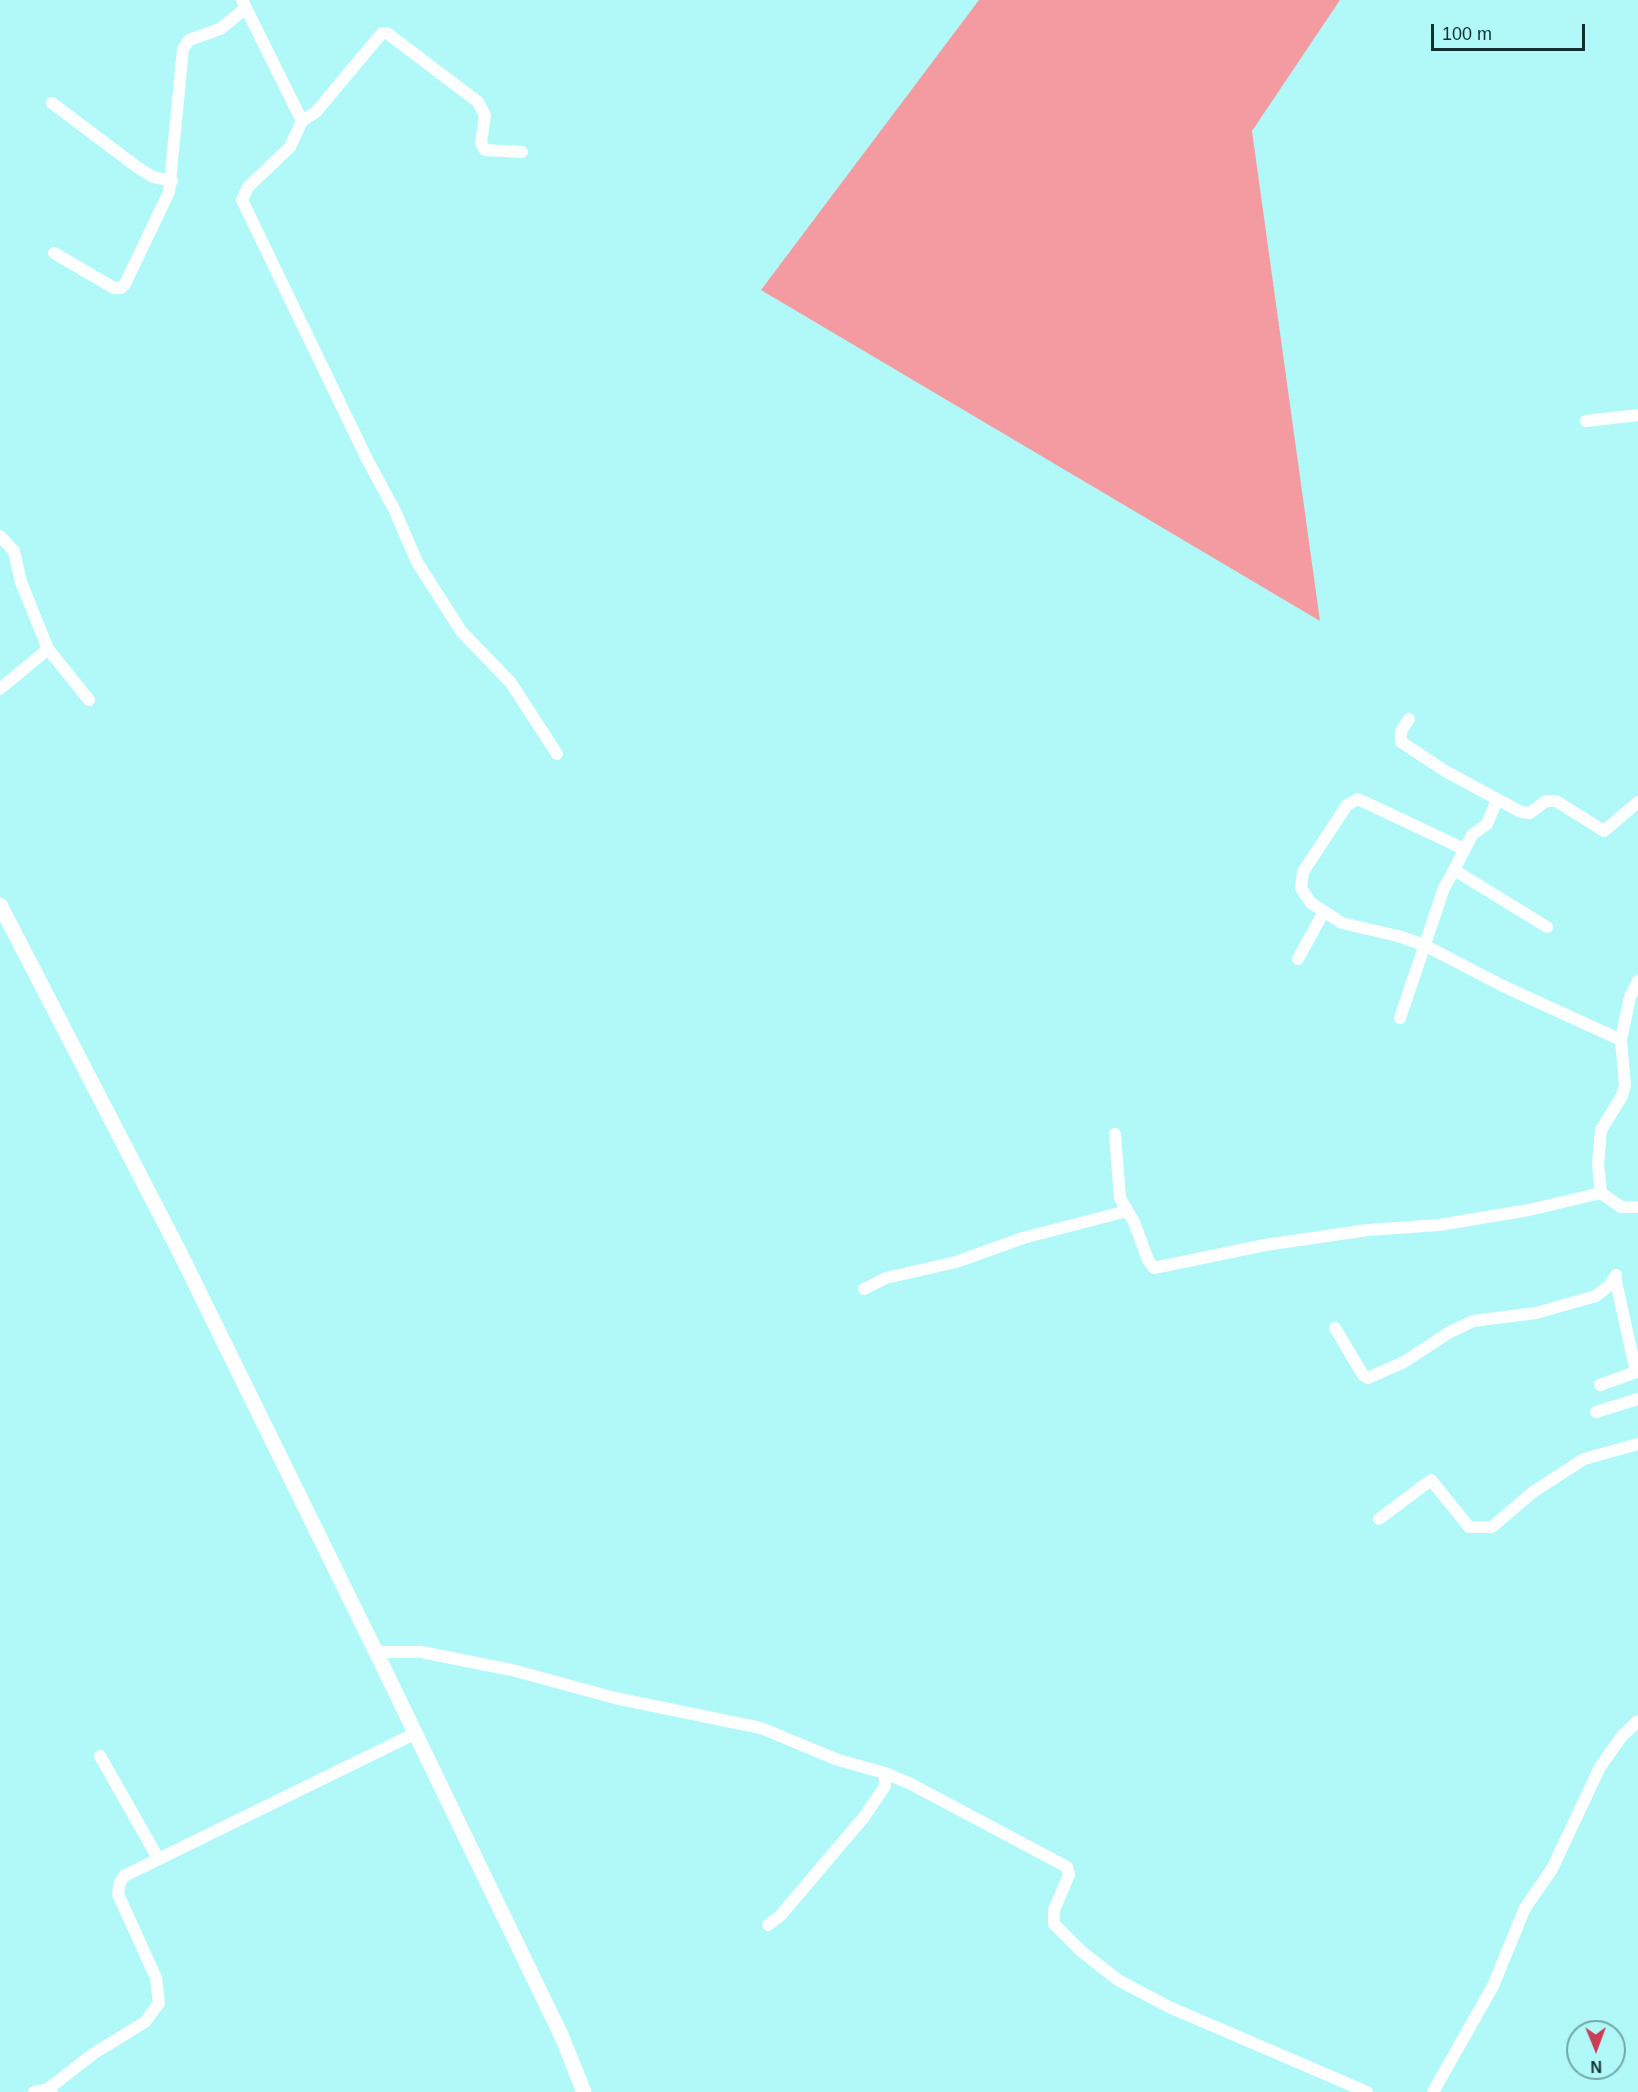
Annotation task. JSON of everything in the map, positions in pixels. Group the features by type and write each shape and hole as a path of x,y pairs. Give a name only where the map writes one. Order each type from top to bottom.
{"street":[{"path":"54,253 114,288 121,288 165,203 172,181 182,55 185,43 227,25 244,4 302,121"},
{"path":"522,152 485,150 481,143 485,115 478,102 386,33 378,36 316,112 302,121 290,147 248,187 242,205 306,330 417,562 461,631 511,683 557,754"},
{"path":"52,103 137,167 153,177 172,181"},
{"path":"1586,420 1638,415"},
{"path":"0,536 14,551 21,582 48,649 89,700"},
{"path":"0,689 48,649"},
{"path":"1409,719 1401,731 1401,742 1445,771 1521,812 1530,813 1546,801 1556,801 1604,831 1638,802"},
{"path":"1464,849 1364,800 1353,801 1316,852 1301,880 1305,895 1323,913 1353,928 1398,936 1424,945 1505,987 1621,1040"},
{"path":"1400,1018 1444,888 1472,835 1487,824 1497,800"},
{"path":"1454,870 1547,927"},
{"path":"0,905 173,1241 416,1733 562,2037 584,2092"},
{"path":"1298,959 1323,913"},
{"path":"1601,1193 1598,1165 1601,1130 1622,1096 1625,1085 1621,1040 1630,997 1638,981"},
{"path":"1115,1134 1120,1198 1134,1222 1148,1260 1154,1268 1265,1245 1368,1230 1439,1225 1529,1210 1601,1193 1621,1207 1638,1206"},
{"path":"864,1289 886,1278 956,1262 1023,1238 1126,1211"},
{"path":"1335,1328 1368,1378 1404,1362 1450,1332 1473,1321 1536,1313 1596,1296 1610,1285 1615,1276 1637,1376 1600,1385"},
{"path":"1596,1412 1638,1398"},
{"path":"1379,1520 1431,1480 1469,1527 1492,1527 1533,1492 1584,1459 1638,1444"},
{"path":"376,1652 421,1652 512,1670 615,1698 761,1728 838,1760 885,1773 1067,1867 1069,1875 1054,1910 1054,1924 1081,1951 1119,1980 1169,2007 1367,2092"},
{"path":"1433,2092 1493,1986 1525,1908 1552,1869 1600,1767 1622,1736 1638,1721"},
{"path":"34,2092 50,2091 93,2054 145,2022 159,2004 156,1978 118,1894 120,1882 124,1876 416,1733"},
{"path":"100,1756 158,1858"},
{"path":"768,1925 780,1916 864,1817 885,1786 885,1773"}],"shaded area":[{"path":"979,0 1340,0 1252,131 1320,621 761,290"}]}
